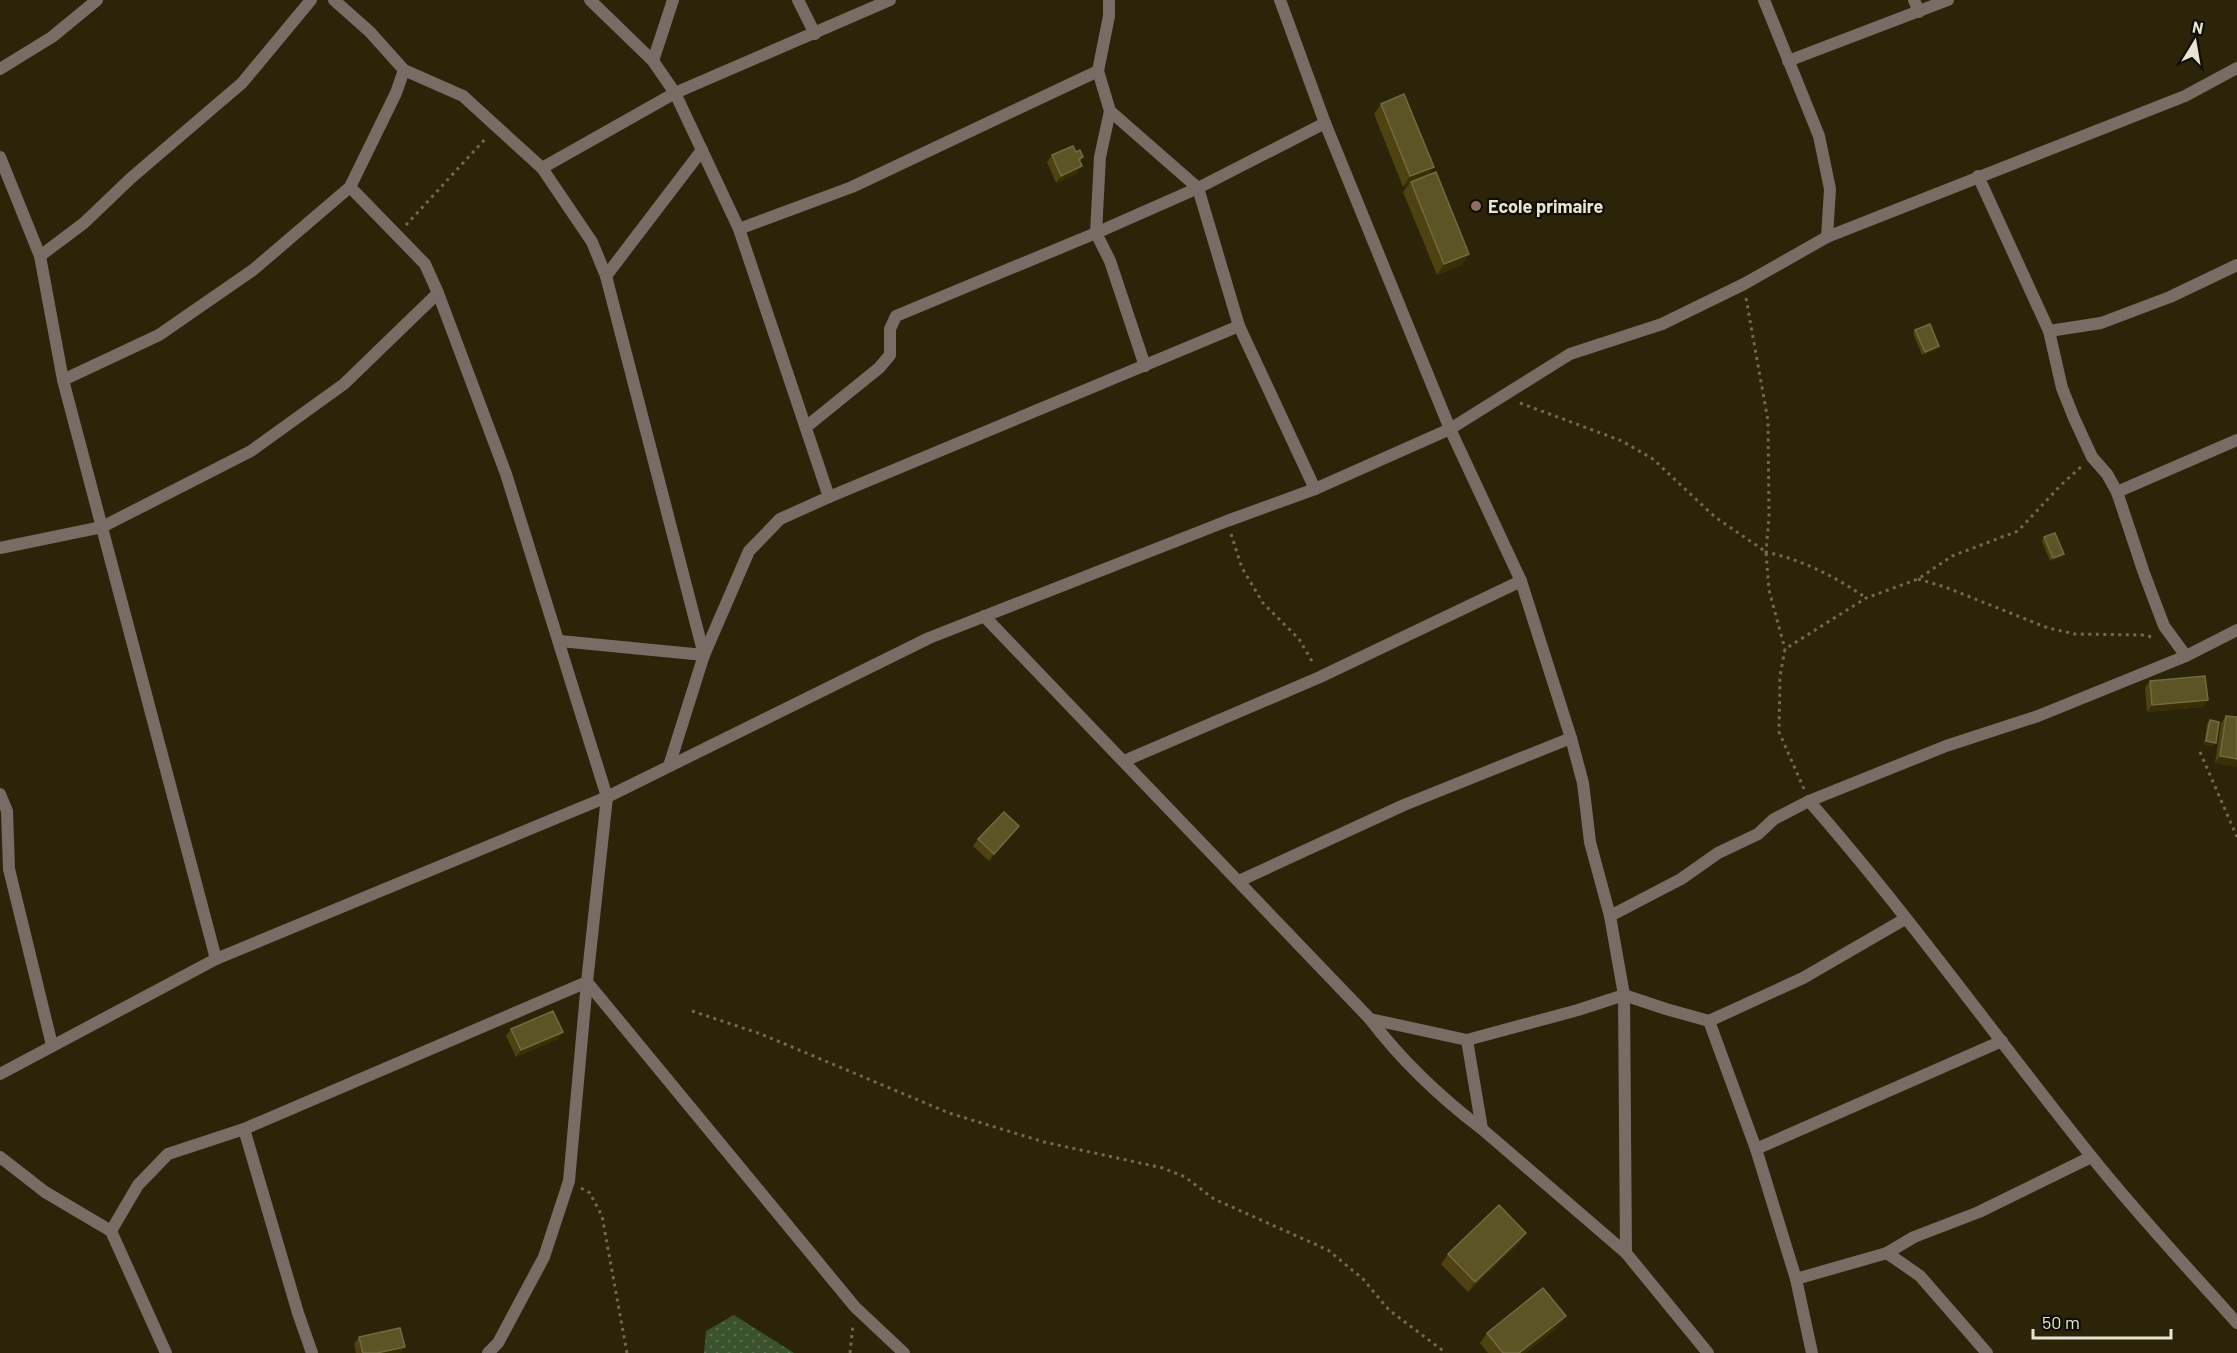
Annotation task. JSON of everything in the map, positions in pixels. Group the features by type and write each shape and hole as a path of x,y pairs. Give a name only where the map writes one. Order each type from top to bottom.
{"street":[{"path":"0,69 52,37 97,0"},
{"path":"40,256 84,223 131,178 242,83 311,0"},
{"path":"334,0 370,32 404,70 463,96 542,168 592,242 606,276 704,655"},
{"path":"590,0 653,61 675,93 739,229 829,496"},
{"path":"653,61 673,0"},
{"path":"798,0 814,34"},
{"path":"542,168 675,93 890,0"},
{"path":"1109,0 1098,71 1110,111 1100,158 1096,233 1110,261 1145,366"},
{"path":"1280,0 1324,123 1450,429 1521,581 1571,738 1583,783 1590,842 1610,916 1624,995 1626,1253"},
{"path":"1764,0 1819,136 1830,189 1827,237"},
{"path":"1788,61 1916,6 1948,0"},
{"path":"0,1074 216,959 607,796 929,638 1227,521 1315,489 1450,429 1570,354 1662,324 1744,284 1827,237 2185,96 2237,68"},
{"path":"63,380 159,335 253,270 350,187 396,93 404,70"},
{"path":"739,229 852,187 1098,71"},
{"path":"1110,111 1198,188 1239,326 1315,489"},
{"path":"806,427 879,368 890,355 890,329 896,316 1198,188 1324,123"},
{"path":"606,276 702,150"},
{"path":"0,158 40,256 63,380 216,959"},
{"path":"1978,176 2049,331 2062,388 2092,458 2107,474 2117,492 2164,626 2186,656"},
{"path":"350,187 425,264 438,293 506,474 607,796 569,1181 544,1257 498,1343 488,1353"},
{"path":"2049,331 2101,323 2170,297 2237,265"},
{"path":"0,548 102,527 251,451 344,384 438,293"},
{"path":"669,766 704,655 749,551 780,519 829,496 1239,326"},
{"path":"2117,492 2237,440"},
{"path":"1124,761 1320,677 1521,581"},
{"path":"984,616 1370,1019 1394,1050 1450,1105 1626,1253 1708,1353"},
{"path":"1610,916 1681,879 1718,853 1758,834 1774,819 1809,801 1946,746 2038,716 2186,656 2237,630"},
{"path":"560,641 704,655"},
{"path":"1239,881 1404,805 1571,738"},
{"path":"0,794 7,812 4,870 52,1045"},
{"path":"1809,801 1865,865 1905,920 2091,1157 2237,1323"},
{"path":"1370,1019 1467,1040 1624,995 1709,1021 1803,978 1905,920"},
{"path":"111,1231 138,1185 168,1154 244,1129 587,982"},
{"path":"587,982 855,1307 904,1353"},
{"path":"1709,1021 1756,1149 1796,1279 1812,1353"},
{"path":"1467,1040 1482,1130"},
{"path":"1756,1149 2002,1041"},
{"path":"244,1129 312,1353"},
{"path":"0,1157 45,1192 111,1231 165,1353"},
{"path":"1796,1279 1887,1253 1914,1237 1978,1212 2091,1157"},
{"path":"1887,1253 1920,1276 1987,1353"}],"path":[{"path":"397,234 496,127"},
{"path":"1744,284 1768,421 1769,517 1766,552 1769,590 1785,649 1780,676 1779,732 1809,801"},
{"path":"1501,397 1622,441 1653,459 1715,517 1766,552 1792,558 1846,585 1866,598"},
{"path":"1785,649 1866,598 1918,579 1952,556 2018,531 2061,485 2092,458"},
{"path":"1227,521 1242,568 1263,603 1299,639 1320,677"},
{"path":"1918,579 1945,587 2048,628 2075,634 2142,634 2158,641"},
{"path":"2200,752 2237,837"},
{"path":"692,1011 761,1035 949,1113 1044,1142 1162,1168 1185,1177 1214,1198 1328,1250 1363,1279 1389,1310 1446,1353"},
{"path":"569,1181 590,1193 602,1216 627,1353"},
{"path":"850,1353 855,1307"}],"green space":[{"path":"734,1315 794,1353 704,1353 706,1331"}],"building":[{"path":"1404,94 1434,167 1410,176 1381,104"},
{"path":"1073,146 1076,152 1080,150 1083,157 1079,159 1082,166 1061,176 1052,155"},
{"path":"1436,172 1469,254 1444,264 1411,182"},
{"path":"1930,324 1939,346 1925,352 1915,330"},
{"path":"2055,533 2064,554 2053,558 2044,537"},
{"path":"2205,676 2208,700 2152,705 2150,681"},
{"path":"2226,716 2237,717 2237,759 2220,756"},
{"path":"2210,720 2219,722 2216,743 2206,741"},
{"path":"1004,812 1019,826 994,854 978,839"},
{"path":"553,1011 563,1032 521,1050 511,1029"},
{"path":"1499,1205 1526,1233 1475,1282 1448,1254"},
{"path":"1543,1288 1566,1316 1519,1353 1503,1353 1487,1333"},
{"path":"400,1328 405,1347 377,1353 363,1353 359,1337"}],"place":[{"name":"Ecole primaire","path":"1476,206"}]}
